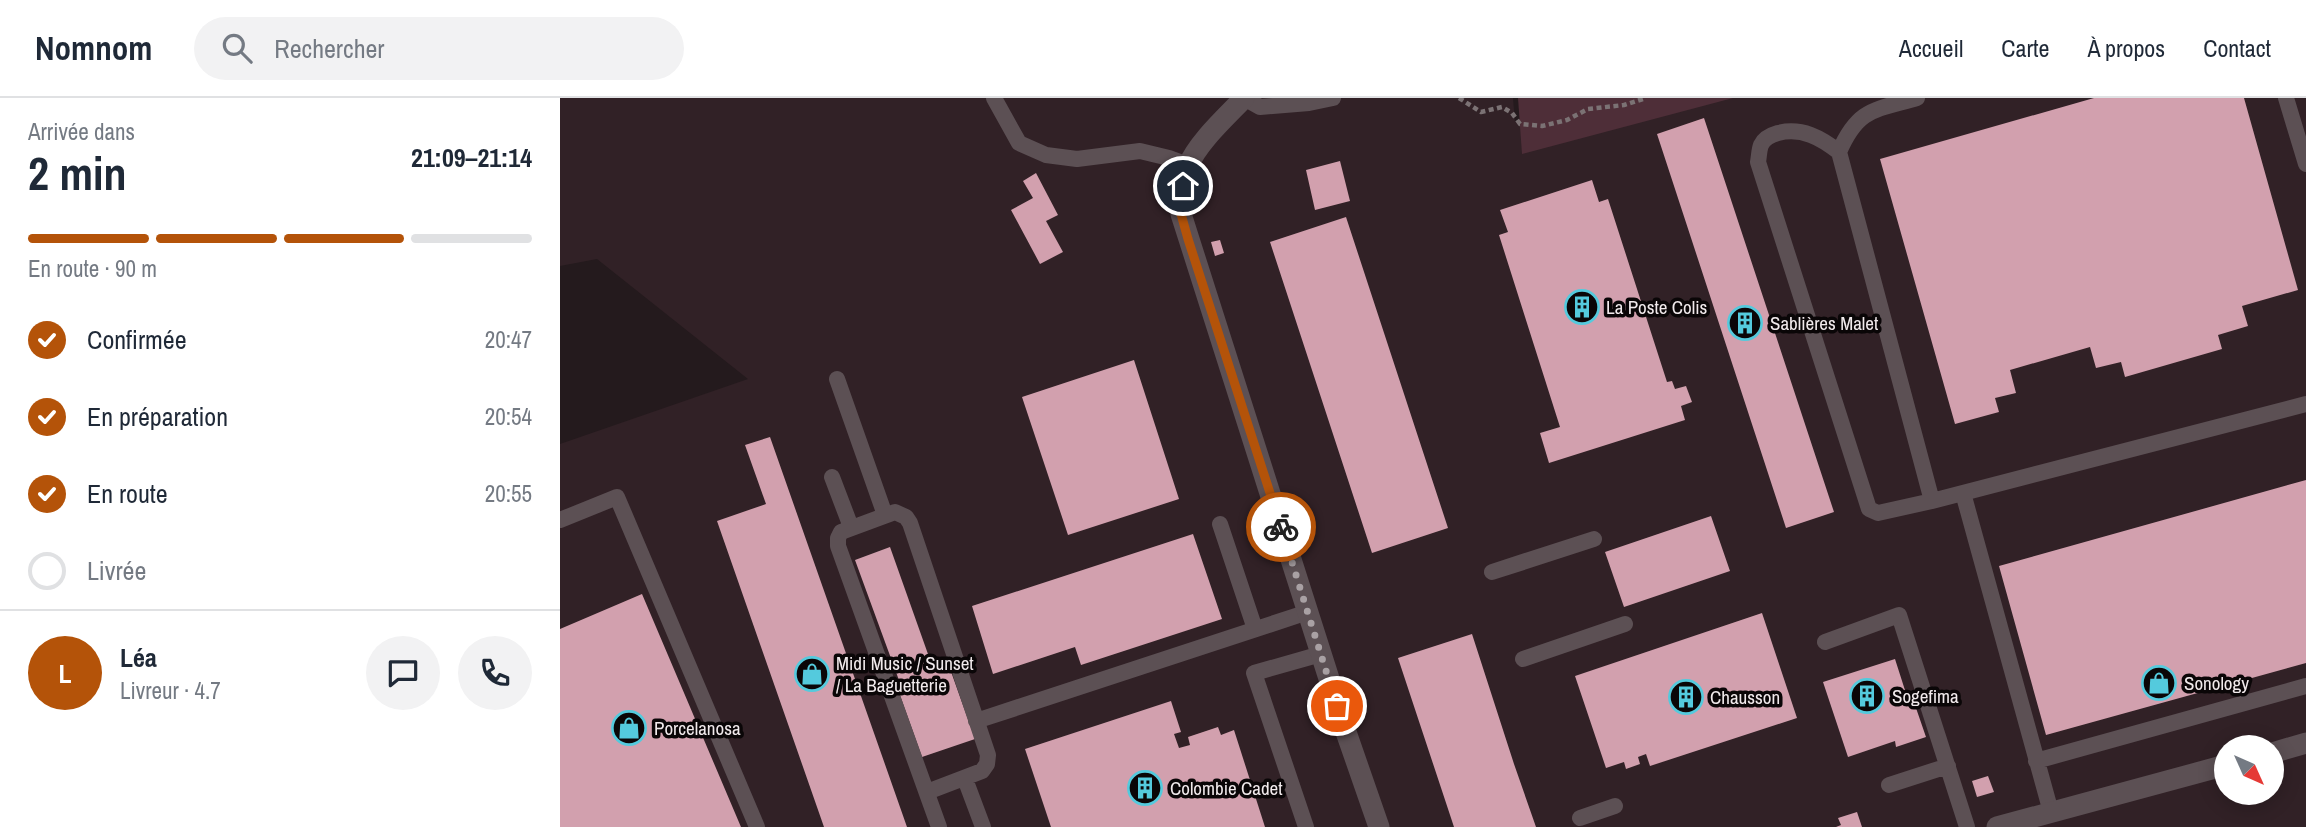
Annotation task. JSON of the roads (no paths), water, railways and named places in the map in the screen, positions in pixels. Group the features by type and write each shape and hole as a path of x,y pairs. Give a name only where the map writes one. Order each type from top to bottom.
{"street":[{"path":"1244,98 1209,135 1188,165 1181,214 1379,827"},
{"path":"2284,749 2306,743"},
{"path":"1997,827 2214,768"}],"lane":[{"path":"994,98 1019,143 1046,155 1077,159 1140,151 1188,165"},
{"path":"1244,98 1260,107 1310,103 1333,98"},
{"path":"1839,152 1860,117 1917,98"},
{"path":"2286,98 2306,164"},
{"path":"1932,501 1839,152 1820,138 1802,131 1768,136 1761,145 1758,162 1869,509 1878,513 1932,501 2306,404"},
{"path":"837,379 885,515"},
{"path":"832,477 851,527"},
{"path":"1963,493 2051,812"},
{"path":"560,520 617,497 757,827"},
{"path":"927,792 982,771 987,764 988,755 910,523 900,513 895,512 841,532 838,547 939,827"},
{"path":"1220,524 1255,629"},
{"path":"1492,572 1594,539"},
{"path":"976,721 1308,612"},
{"path":"1825,642 1899,615 1967,827"},
{"path":"1523,659 1625,624"},
{"path":"1306,827 1254,673 1321,654"},
{"path":"2036,761 2306,686"},
{"path":"1889,785 1948,766"},
{"path":"965,779 983,827"},
{"path":"1580,818 1615,806"}],"place":[{"name":"La Poste Colis","path":"1582,307"},
{"name":"Sablières Malet","path":"1745,323"},
{"name":"Midi Music / Sunset / La Baguetterie","path":"812,674"},
{"name":"Sonology","path":"2159,683"},
{"name":"Sogefima","path":"1867,696"},
{"name":"Chausson","path":"1686,697"},
{"name":"Porcelanosa","path":"629,728"},
{"name":"Colombie Cadet","path":"1145,788"}]}
